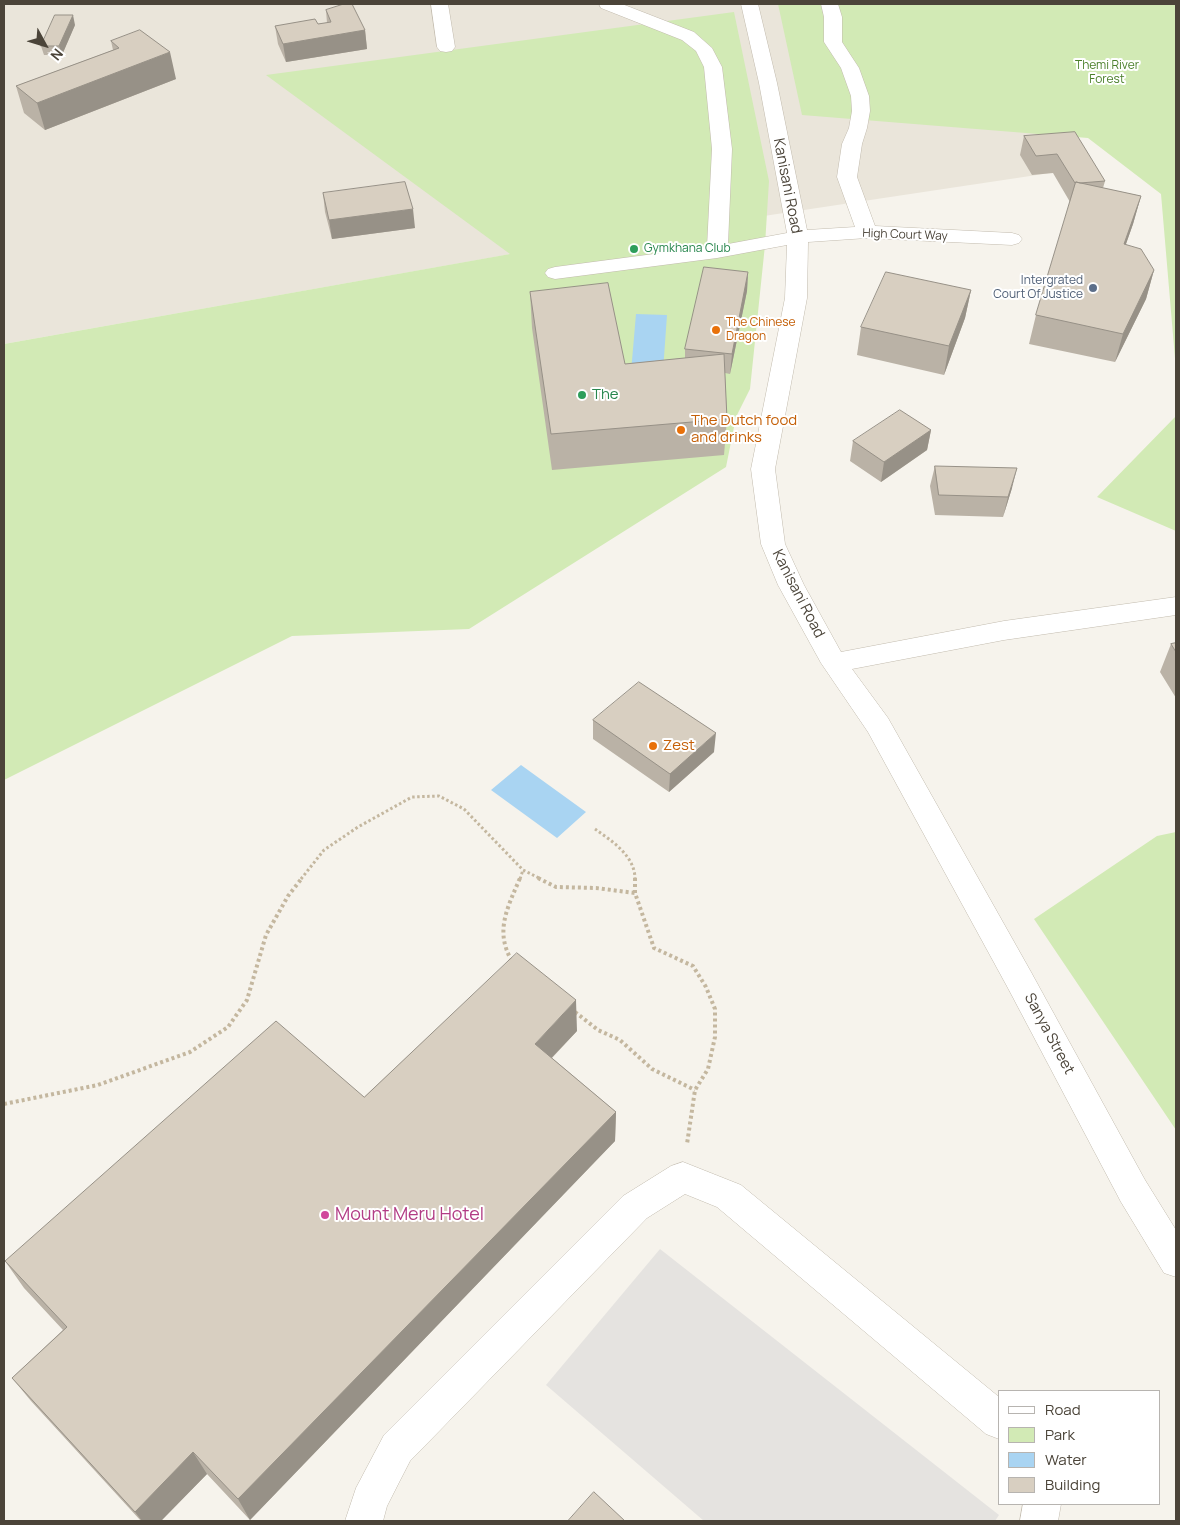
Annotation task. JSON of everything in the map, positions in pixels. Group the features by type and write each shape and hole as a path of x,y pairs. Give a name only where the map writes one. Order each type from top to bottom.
{"street":[{"path":"439,4 446,47"},
{"path":"607,4 651,23 688,36 703,48 713,68 722,150 717,252"},
{"name":"Kanisani Road","path":"749,4 768,83 798,237 796,298 763,469 773,544 834,663 878,725 923,806"},
{"path":"830,4 833,17 833,42 850,68 860,96 861,111 858,128 852,144 847,177 867,232"},
{"name":"High Court Way","path":"555,273 717,252 798,237 867,232 1012,240"},
{"path":"834,663 939,640 1176,606"},
{"name":"Sanya Street","path":"923,806 1133,1191 1176,1261"},
{"path":"364,1521 369,1501 397,1448 635,1207 683,1177 729,1196 998,1420"},
{"path":"1039,1521 1042,1505"}],"path":[{"path":"4,1104 98,1085 139,1071 190,1052 228,1027 247,1000 266,935 288,896 324,850 358,827 412,797 439,796 464,810 524,870 556,886 577,889 596,888 635,893"},
{"path":"595,829 614,842 627,856 635,872 635,893 654,948 693,966 706,987 715,1009 715,1037 708,1069 695,1090 683,1177"},
{"path":"516,966 504,949 503,932 506,916 524,870"},
{"path":"568,1007 598,1030 620,1040 652,1069 695,1090"}],"shaded area":[{"path":"4,4 1007,4 1070,170 511,254 4,344"},
{"path":"660,1249 999,1515 995,1521 704,1521 546,1385"}],"green space":[{"name":"Themi River Forest","path":"778,4 1176,4 1176,370 1161,194 1088,138 802,115"},
{"path":"734,12 769,181 765,245 750,389 736,417 726,467 469,629 292,636 4,780 4,344 510,254 266,75"},
{"path":"1176,416 1176,531 1097,497"},
{"path":"1176,832 1176,1130 1034,919 1157,836"}],"water":[{"path":"636,314 667,315 662,385 630,384"},
{"path":"521,765 586,812 557,838 491,790"}],"building":[{"path":"344,4 352,4 365,30 283,44 275,26 315,19 318,24 331,22 326,10"},
{"path":"55,15 73,15 59,46 41,46"},
{"path":"140,30 170,52 37,103 16,86 119,48 111,41"},
{"path":"1075,132 1105,181 1075,183 1057,154 1036,156 1024,136"},
{"path":"405,182 413,209 329,220 323,193"},
{"name":"Intergrated Court Of Justice","path":"1076,182 1141,196 1124,244 1141,249 1154,270 1123,334 1036,315"},
{"name":"The Chinese Dragon","path":"704,267 748,272 732,354 685,349"},
{"path":"886,272 971,290 949,346 861,327"},
{"name":"The","path":"608,283 625,364 724,354 727,419 551,434 530,292"},
{"path":"900,410 931,430 884,462 853,441"},
{"path":"935,466 1017,468 1008,497 939,495"},
{"path":"1176,643 1176,652 1171,644"},
{"name":"Zest","path":"639,682 716,733 670,774 593,720"},
{"name":"Mount Meru Hotel","path":"517,953 576,1000 535,1044 616,1112 238,1499 193,1452 135,1512 12,1378 67,1327 5,1261 276,1021 364,1097"},
{"path":"594,1492 625,1521 568,1521"}],"place":[{"name":"Gymkhana Club","path":"634,249"},
{"name":"Intergrated Court Of Justice","path":"1093,288"},
{"name":"The Chinese Dragon","path":"716,330"},
{"name":"The","path":"582,395"},
{"name":"The Dutch food and drinks","path":"681,430"},
{"name":"Zest","path":"653,746"},
{"name":"Mount Meru Hotel","path":"325,1215"}]}
